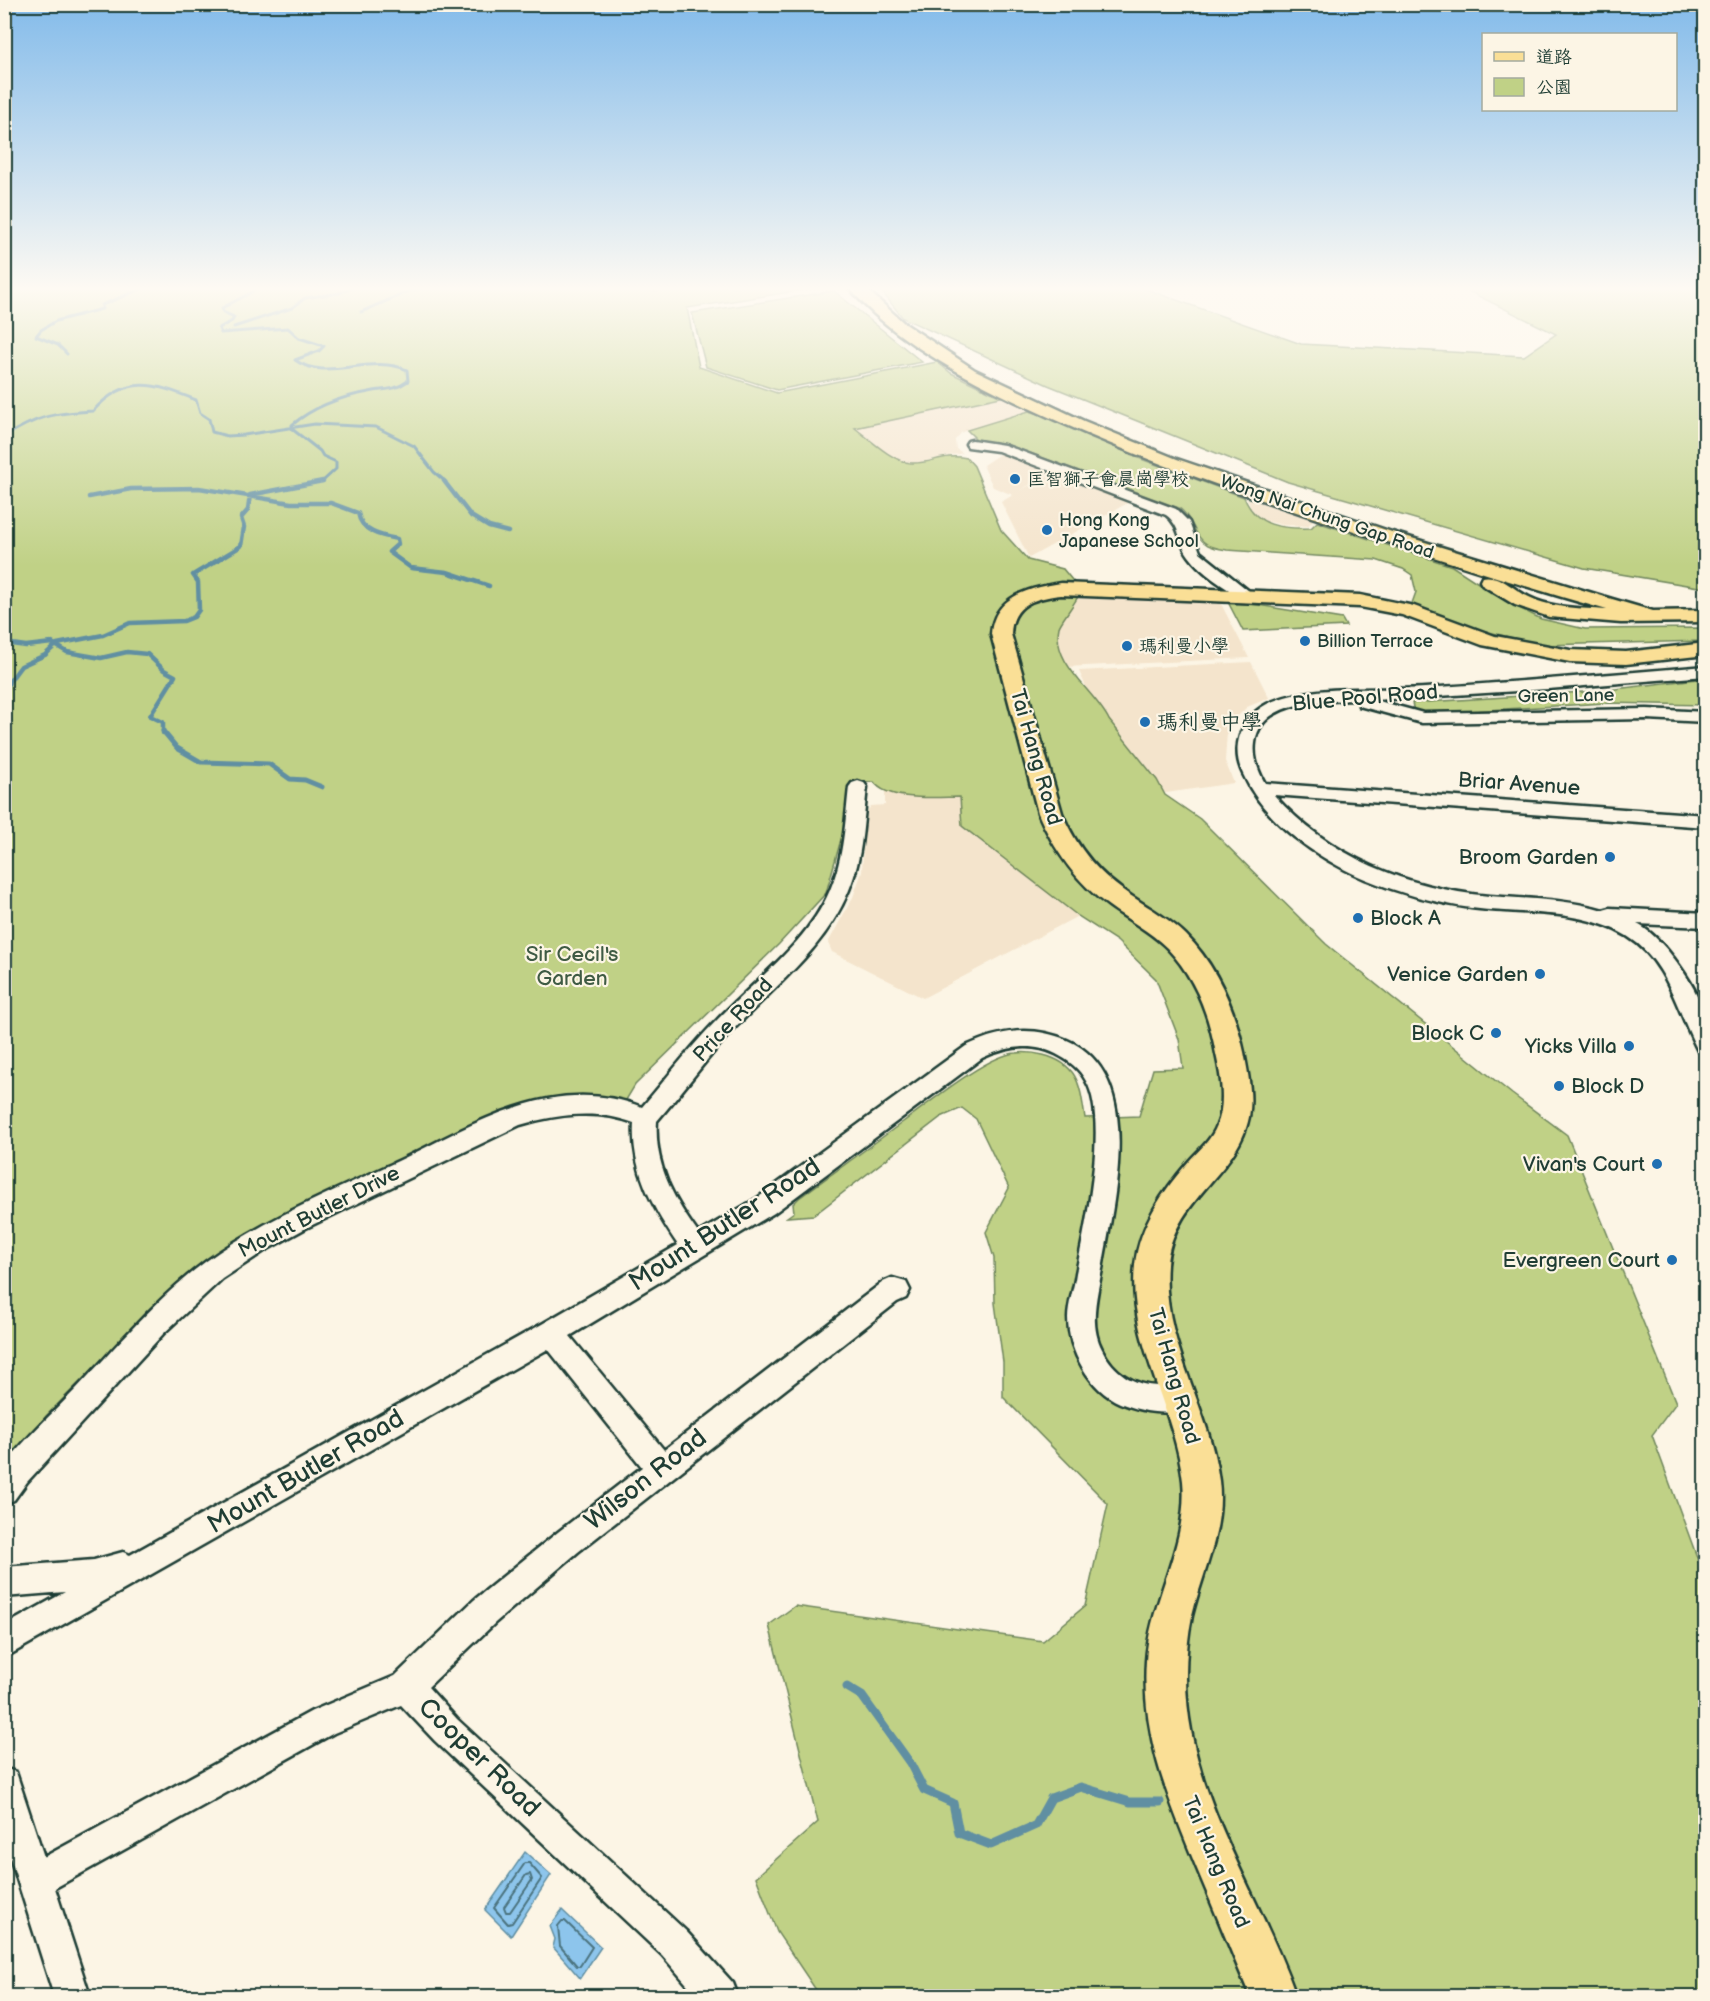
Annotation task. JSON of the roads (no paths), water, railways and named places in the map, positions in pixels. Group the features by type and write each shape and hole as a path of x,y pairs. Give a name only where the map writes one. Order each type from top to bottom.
{"main road":[{"name":"Wong Nai Chung Gap Road","path":"983,379 1083,428 1214,479 1454,559 1520,589 1548,611 1621,617 1706,616"},
{"name":"Tai Hang Road","path":"1272,1996 1184,1786 1168,1723 1165,1692 1169,1635 1180,1593 1195,1553 1202,1508 1197,1457 1154,1317 1150,1266 1156,1237 1167,1213 1230,1132 1236,1107 1230,1054 1210,990 1191,957 1166,932 1092,879 1076,861 1061,838 1047,802 1001,634 1001,623 1006,611 1017,602 1031,595 1052,590 1247,595 1347,600 1387,605 1416,613 1489,641 1560,655 1626,658 1706,649"}],"street":[{"path":"972,444 1000,448 1171,512 1183,520 1193,553 1215,573 1247,595"},
{"name":"Blue Pool Road","path":"1706,670 1551,684 1314,698 1276,707 1257,720 1245,744 1248,767 1259,788 1304,834 1337,856 1390,881 1425,892 1471,901 1562,909 1595,915 1633,930 1661,954 1677,980 1706,1045"},
{"name":"Green Lane","path":"1395,694 1409,714 1428,718"},
{"name":"Green Lane","path":"1335,697 1386,707 1410,717 1428,718 1647,714 1706,717"},
{"name":"Price Road","path":"646,1118 723,1026 804,948 820,924 839,892 850,861 858,787"},
{"name":"Briar Avenue","path":"1259,788 1706,821"},
{"name":"Briar Avenue","path":"1279,810 1299,798 1330,793"},
{"path":"1595,915 1706,920"},
{"path":"1633,930 1659,917"},
{"name":"Mount Butler Road","path":"5,1637 150,1560 551,1333 765,1206 972,1053 1002,1040 1032,1039 1069,1051 1086,1065 1098,1080 1104,1102 1106,1158 1081,1317 1085,1344 1098,1369 1122,1390 1152,1399 1180,1398"},
{"name":"Mount Butler Drive","path":"4,1490 17,1472 173,1305 213,1271 256,1242 466,1139 523,1114 557,1106 612,1106 646,1118"},
{"path":"646,1118 644,1133 647,1161 654,1182 666,1207 694,1248"},
{"name":"Wilson Road","path":"406,1687 484,1611 661,1468 892,1290 897,1290"},
{"path":"551,1333 661,1468"},
{"path":"4,1582 94,1575 150,1560"},
{"name":"Cooper Road","path":"36,1881 323,1722 406,1687 446,1730 674,1943 720,1996"},
{"path":"4,1785 72,1996"}],"water":[{"path":"525,1852 551,1875 511,1936 485,1910"},
{"path":"562,1910 601,1947 580,1978 553,1947 555,1939 550,1926"}],"waterway":[{"path":"292,428 300,418 318,408 358,394 393,388 408,379"},
{"path":"4,437 26,424 46,417 93,411 105,399 118,391 142,385 167,389 196,400 200,413 209,419 212,432 227,436 292,428"},
{"path":"292,428 315,424 376,427 414,446 434,472 446,482"},
{"path":"292,428 323,456 336,462 336,469 323,481"},
{"path":"250,496 323,481"},
{"path":"317,482 323,481"},
{"path":"444,481 471,516 489,527 508,532"},
{"path":"89,497 131,489 199,488 250,496"},
{"path":"56,645 103,635 130,623 184,621 194,617 199,610 198,582 193,575 241,546 244,527 241,518 248,510 250,496"},
{"path":"250,496 291,503 331,503 358,513 367,529 397,539 398,544 389,552 411,568 447,572 489,586"},
{"path":"4,643 26,646 52,643 56,645"},
{"path":"4,699 9,682 21,666 45,655 56,645"},
{"path":"56,645 67,652 101,658 127,652 147,654 164,670 175,676 150,716 163,722 163,731"},
{"path":"163,731 177,748 201,762 269,764 290,779 305,780 322,787"},
{"path":"847,1687 862,1696 910,1763 924,1790 953,1803 959,1833 991,1845 1036,1825 1051,1798 1081,1787 1130,1802 1160,1802"}],"place":[{"name":"匡智獅子會晨崗學校","path":"1015,479"},
{"name":"Hong Kong Japanese School","path":"1047,530"},
{"name":"Billion Terrace","path":"1305,641"},
{"name":"瑪利曼小學","path":"1127,646"},
{"name":"瑪利曼中學","path":"1145,722"},
{"name":"Broom Garden","path":"1610,857"},
{"name":"Block A","path":"1358,918"},
{"name":"Venice Garden","path":"1540,974"},
{"name":"Block C","path":"1496,1033"},
{"name":"Yicks Villa","path":"1629,1046"},
{"name":"Block D","path":"1559,1086"},
{"name":"Vivan's Court","path":"1657,1164"},
{"name":"Evergreen Court","path":"1672,1260"}],"park label":[{"name":"Sir Cecil's Garden","path":"572,966"}]}
